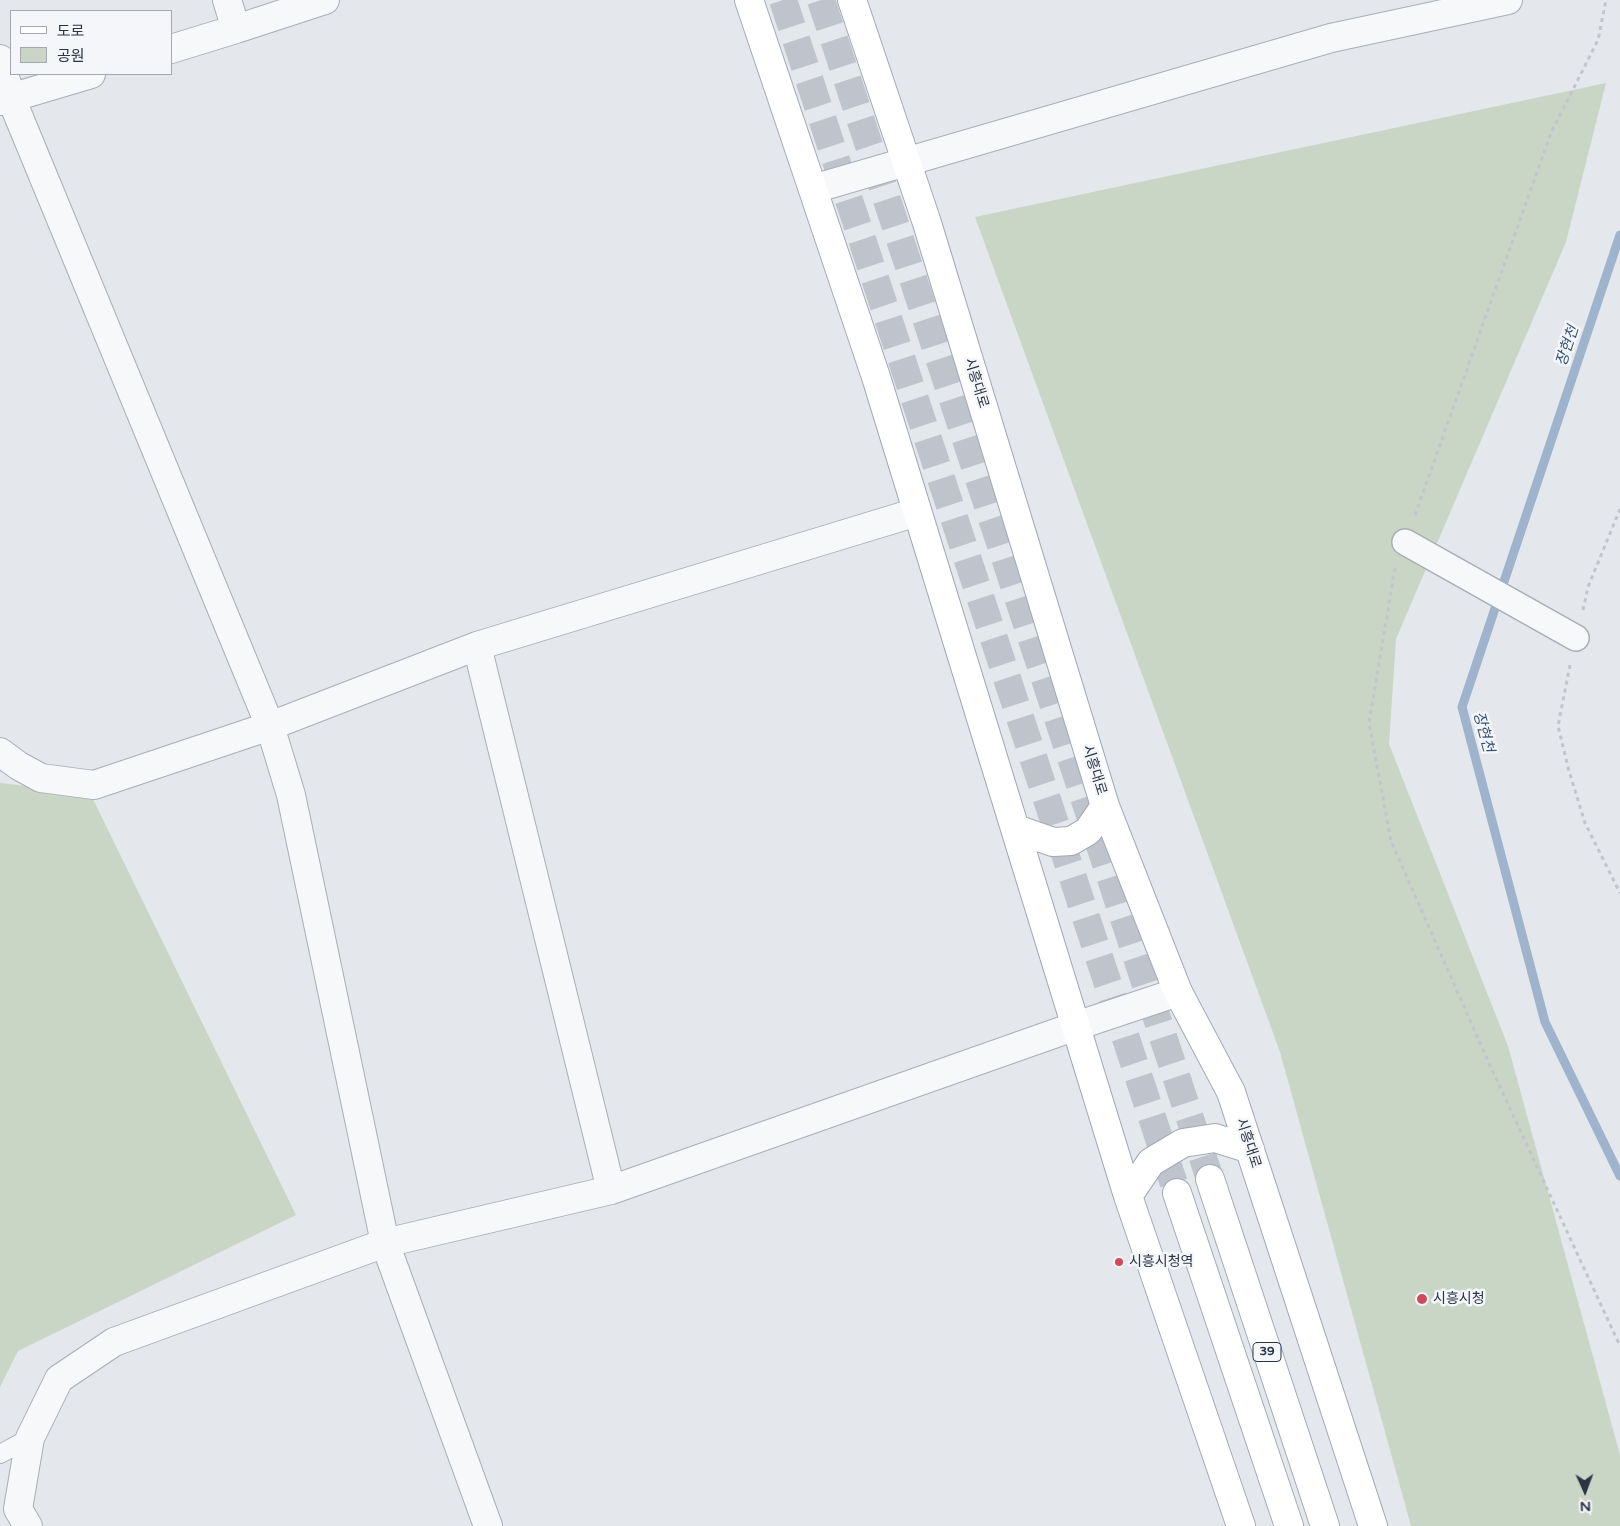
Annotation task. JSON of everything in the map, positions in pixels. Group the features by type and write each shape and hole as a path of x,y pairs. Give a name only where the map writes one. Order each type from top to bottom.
{"main road":[{"path":"749,0 876,377 1128,1196 1241,1526"},
{"name":"시흥대로","path":"852,0 927,223 1105,806 1178,992 1232,1092 1373,1526"},
{"path":"1016,829 1052,842 1071,841 1088,831 1105,806"},
{"path":"1128,1196 1151,1162 1182,1142 1215,1138 1250,1149"},
{"name":"39","path":"1210,1179 1325,1526"},
{"name":"39","path":"1177,1193 1289,1526"}],"street":[{"path":"227,0 236,29"},
{"path":"172,49 324,0"},
{"path":"813,188 1331,38 1508,0"},
{"path":"0,59 6,100 270,726 291,795 386,1244 488,1526"},
{"path":"6,100 88,75"},
{"path":"0,752 41,778 94,785 270,726 477,646 917,512"},
{"path":"1405,542 1576,638"},
{"path":"477,646 611,1190"},
{"path":"28,1526 18,1508 30,1438 59,1379 114,1342 386,1244 611,1190 1076,1026 1178,992"}],"lane":[{"path":"0,1454 30,1438"}],"path":[{"path":"1606,0 1598,40 1551,134 1395,568 1369,723 1391,841 1488,1061 1620,1346"},
{"path":"1620,509 1588,587 1562,698 1558,726 1585,823 1620,893"}],"green space":[{"path":"1606,83 1566,242 1396,639 1389,744 1508,1046 1620,1455 1620,1526 1411,1526 1280,1052 975,217"},
{"path":"0,783 90,793 296,1215 18,1351 0,1387"}],"waterway":[{"name":"장현천","path":"1620,235 1462,707 1545,1022 1620,1176"}],"tunnel":[{"path":"783,0 1177,1193"},
{"path":"821,0 1210,1179"}],"place":[{"name":"시흥시청역","path":"1119,1262"},
{"name":"시흥시청","path":"1422,1299"}]}
